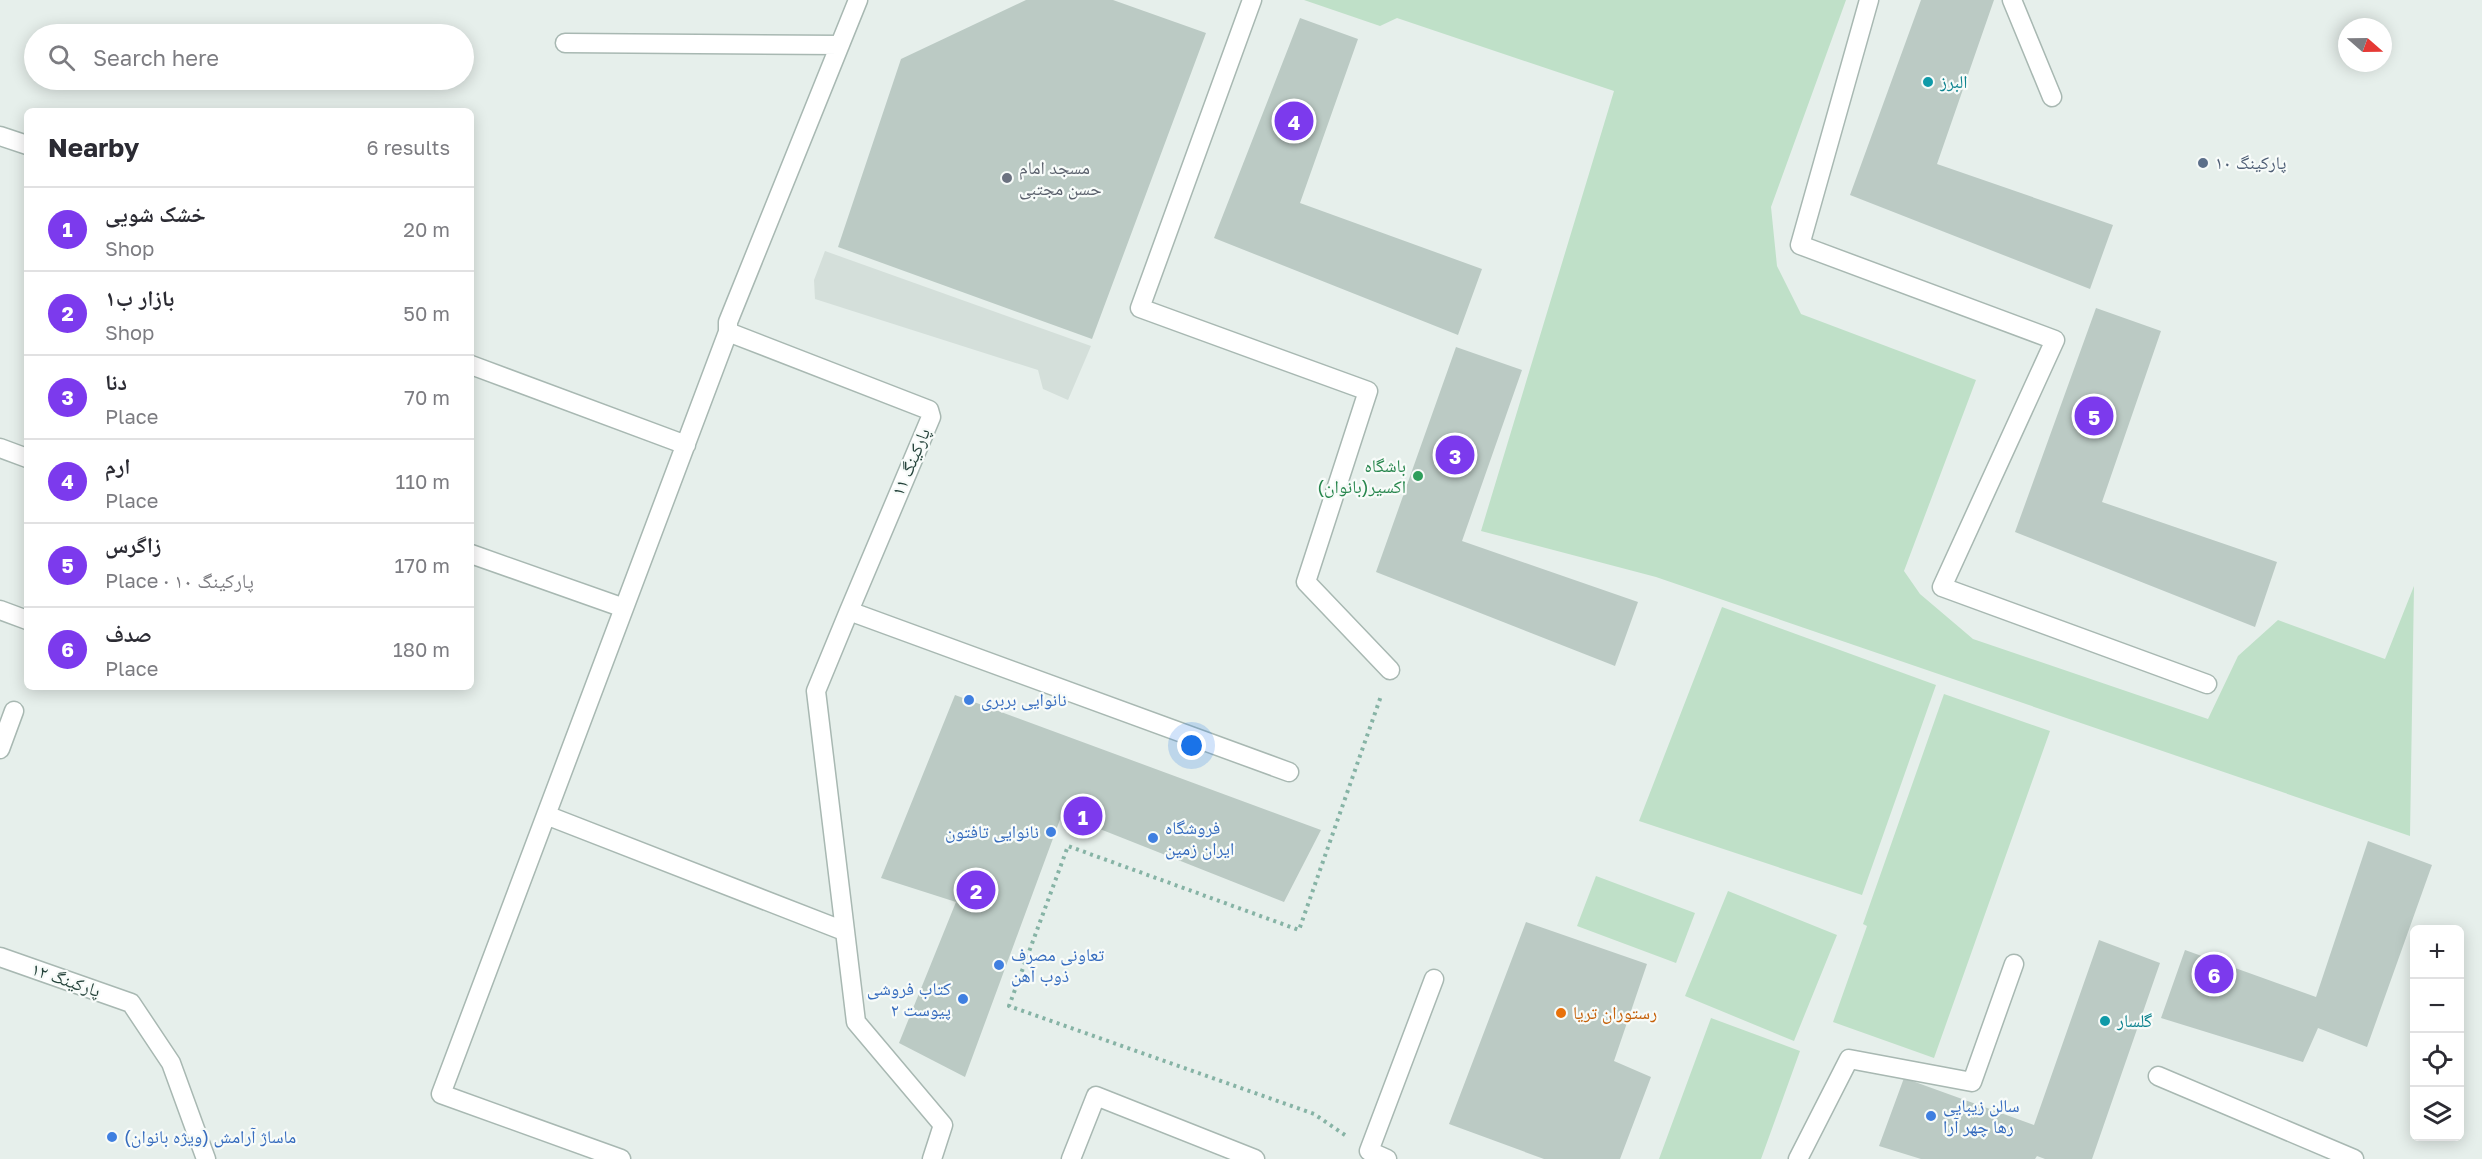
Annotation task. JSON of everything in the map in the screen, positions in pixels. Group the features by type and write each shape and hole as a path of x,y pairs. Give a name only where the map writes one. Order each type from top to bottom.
{"street":[{"path":"621,1159 441,1094 686,445 728,332 728,322 858,0"},
{"path":"1252,0 1140,308 1368,390 1306,582 1390,670"},
{"path":"1869,0 1800,245 2055,340 1942,587 2207,684"},
{"path":"2013,0 2052,97"},
{"path":"565,43 840,45"},
{"path":"0,136 24,144"},
{"name":"پارکینگ ۱۱","path":"728,332 929,410 931,417 849,611"},
{"path":"474,366 686,445"},
{"path":"0,448 24,457"},
{"path":"474,556 624,608"},
{"path":"0,610 24,619"},
{"path":"932,1159 943,1125 856,1022 816,692 849,611 1289,772"},
{"path":"0,749 14,711"},
{"path":"546,815 844,931"},
{"name":"پارکینگ ۱۲","path":"0,957 131,1003 171,1063 206,1159"},
{"path":"1798,1159 1849,1059 1972,1082 2014,964"},
{"path":"1387,1159 1369,1151 1434,979"},
{"path":"2158,1076 2354,1159"},
{"path":"1071,1159 1096,1096 1255,1159"}],"path":[{"path":"1369,1151 1314,1114 1008,1006 1068,846 1299,930 1390,670"}],"shaded area":[{"path":"825,251 1091,346 1068,400 1043,389 1038,370 815,299 814,280"}],"green space":[{"path":"1304,0 1846,0 1771,207 1777,266 1801,314 1976,380 1904,571 1920,594 1973,639 2208,719 2238,656 2278,620 2385,659 2414,586 2410,836 1656,577 1481,531 1614,91 1397,18 1380,26"},
{"path":"1722,607 1936,685 1862,895 1639,821"},
{"path":"1944,694 2050,731 1934,1058 1833,1022 1867,926 1863,924"},
{"path":"1596,876 1695,913 1676,963 1577,926"},
{"path":"1728,891 1837,935 1794,1041 1685,996"},
{"path":"1711,1018 1800,1051 1761,1159 1659,1159"}],"building":[{"name":"مسجد امام حسن مجتبی","path":"1026,0 1113,0 1206,33 1092,339 838,247 901,59"},
{"name":"البرز","path":"1921,0 1994,0 1937,164 2113,225 2090,289 1850,195"},
{"path":"1300,18 1358,39 1300,203 1482,269 1458,335 1214,238"},
{"path":"2096,308 2161,331 2102,502 2277,562 2255,627 2015,532"},
{"path":"1456,347 1522,370 1462,541 1638,602 1615,666 1376,572"},
{"path":"955,695 1321,830 1284,902 1062,814 965,1077 899,1043 956,902 881,878"},
{"path":"2368,841 2432,865 2367,1047 2318,1028 2303,1062 2161,1018 2185,950 2316,997"},
{"name":"رستوران تریا","path":"1526,922 1647,964 1614,1061 1651,1077 1620,1159 1544,1159 1449,1124"},
{"name":"گلسار","path":"2099,940 2160,963 2092,1159 2045,1159 2037,1156 2035,1159 1921,1159 1879,1146 1904,1078 2034,1125"}],"place":[{"name":"البرز","path":"1928,82"},
{"name":"ارم","path":"1294,121"},
{"name":"پارکینگ ۱۰","path":"2203,163"},
{"name":"مسجد امام حسن مجتبی","path":"1007,178"},
{"name":"زاگرس","path":"2094,416"},
{"name":"دنا","path":"1455,455"},
{"name":"باشگاه اکسیر(بانوان)","path":"1418,476"},
{"name":"نانوایی بربری","path":"969,700"},
{"name":"خشک شویی","path":"1083,816"},
{"name":"نانوایی تافتون","path":"1051,832"},
{"name":"فروشگاه ایران زمین","path":"1153,838"},
{"name":"بازار ب۱","path":"976,890"},
{"name":"تعاونی مصرف ذوب آهن","path":"999,965"},
{"name":"صدف","path":"2214,974"},
{"name":"کتاب فروشی پیوست ۲","path":"963,999"},
{"name":"رستوران تریا","path":"1561,1013"},
{"name":"گلسار","path":"2105,1021"},
{"name":"سالن زیبایی رها چهر آرا","path":"1931,1116"},
{"name":"ماساژ آرامش (ویژه بانوان)","path":"112,1137"}]}
